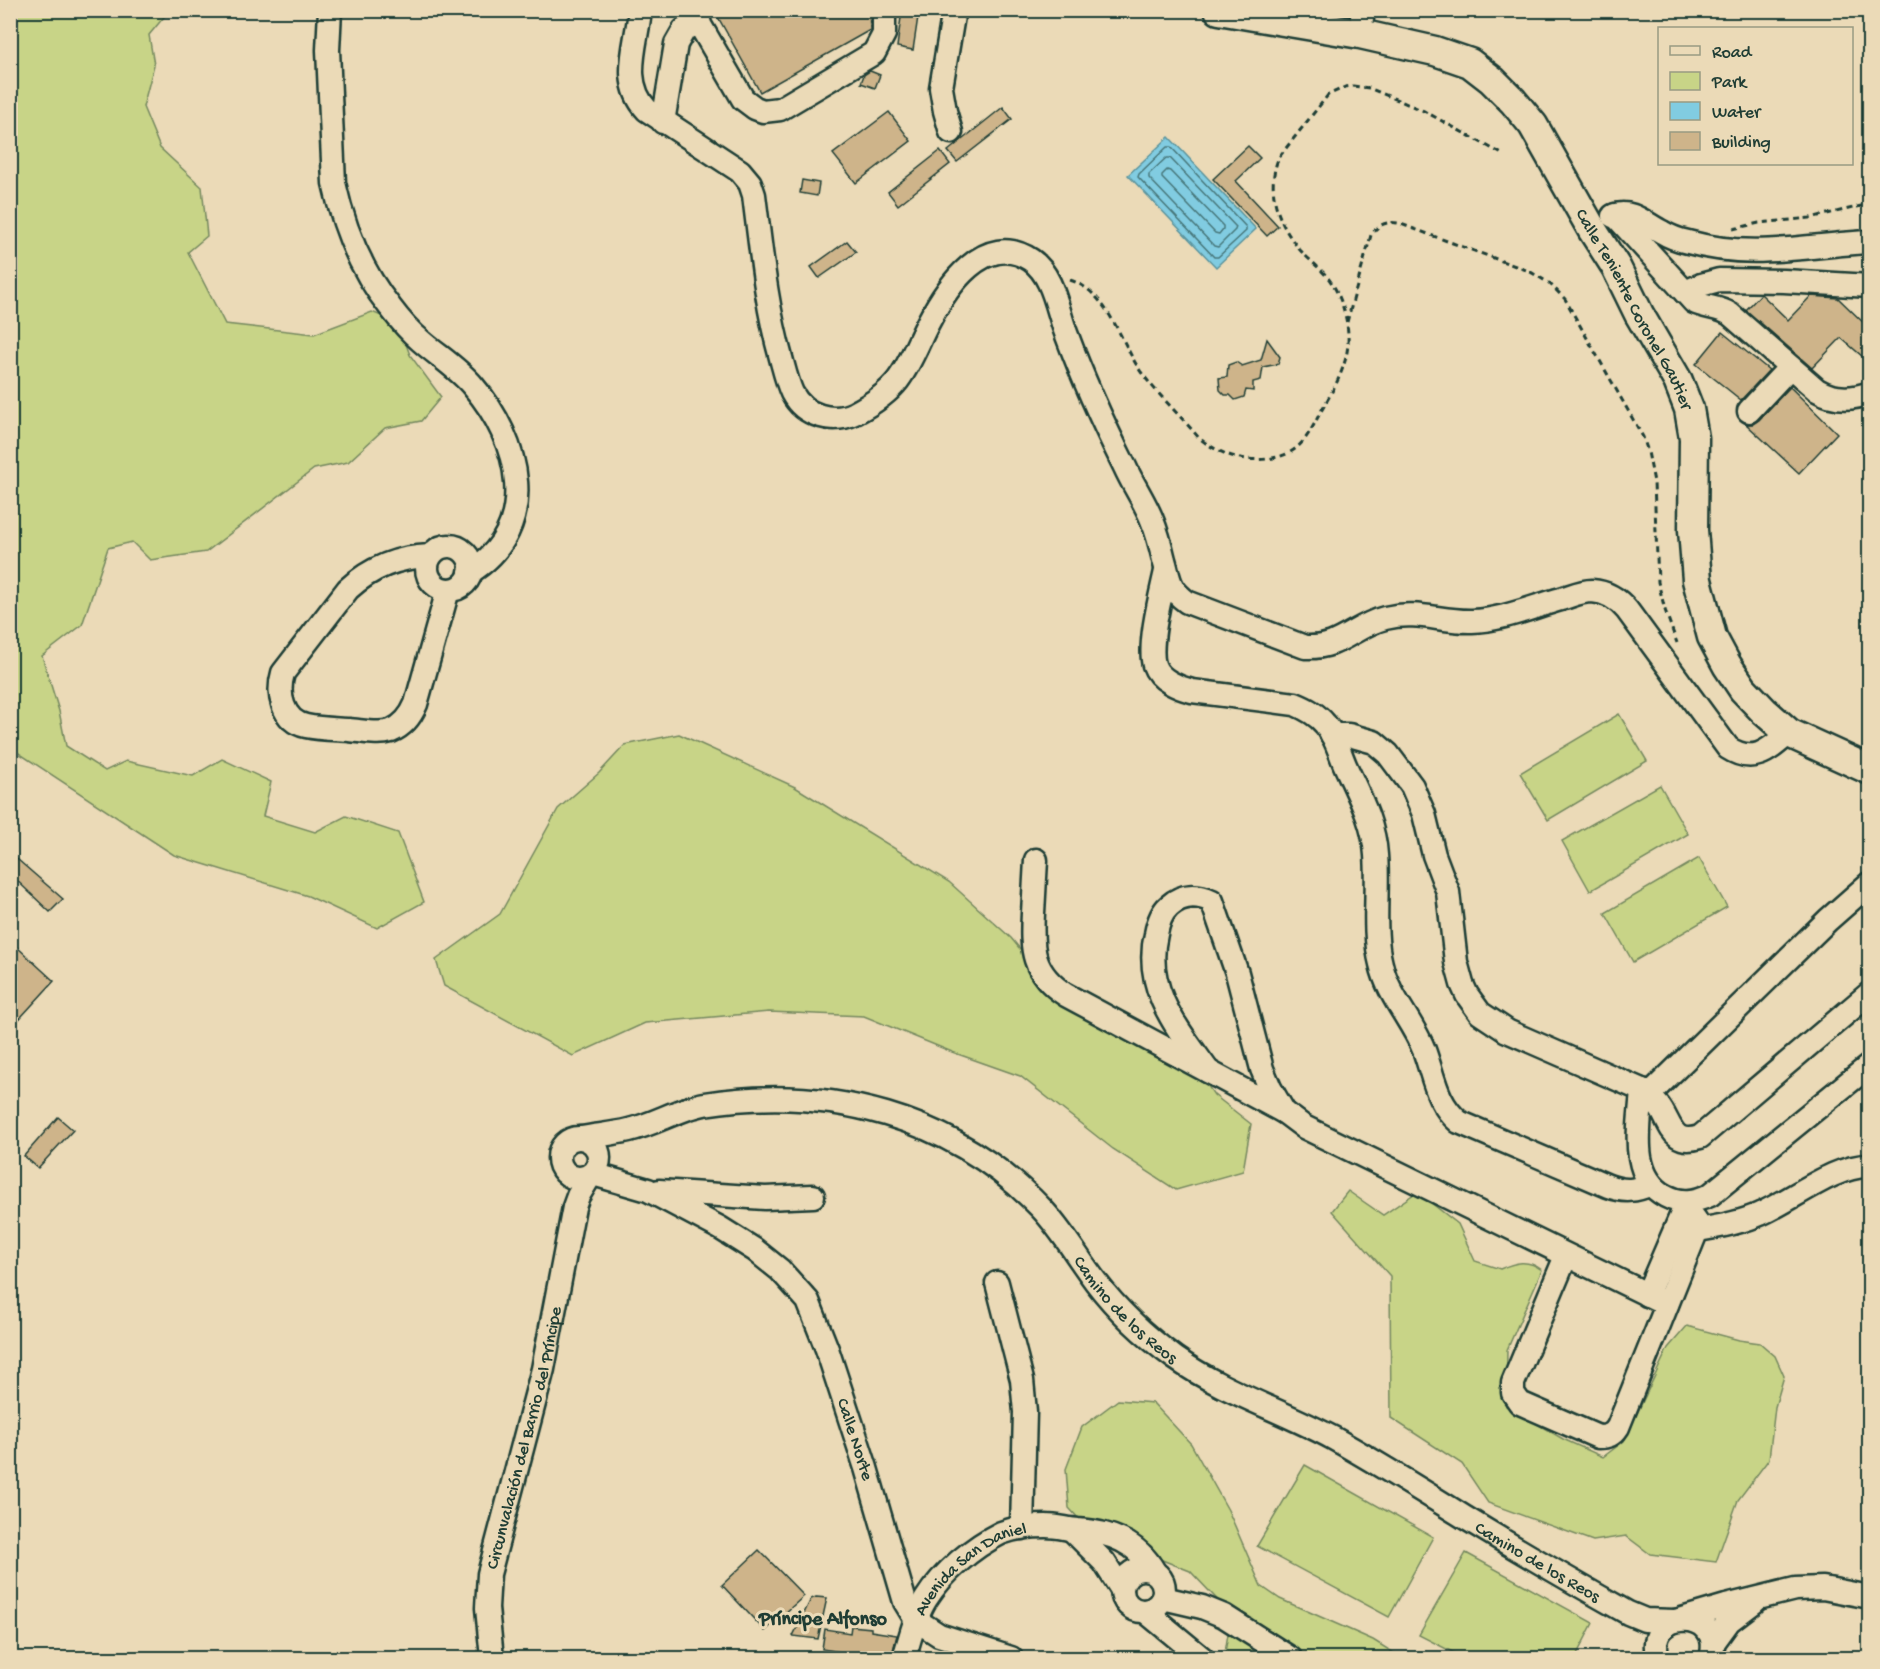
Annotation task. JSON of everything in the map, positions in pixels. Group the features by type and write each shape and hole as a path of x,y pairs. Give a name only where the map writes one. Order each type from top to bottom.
{"main road":[{"name":"Calle Teniente Coronel Gautier","path":"1219,10 1362,22 1470,63 1492,80 1533,125 1604,223 1616,267 1639,314 1678,381 1689,409 1694,438 1694,530 1697,580 1712,637 1743,689 1764,711 1790,733 1869,770"}],"street":[{"path":"330,10 328,50 334,183 338,205 353,247 375,288 404,325 456,369 485,401 505,439 512,460 517,503 512,523 501,545 492,556 470,572 462,585 448,590 441,588 429,578 427,563 430,556 442,547 457,548 468,557 471,565 470,572"},
{"path":"640,10 631,78 640,104 663,122 740,171 750,183 754,195 765,287 777,344 792,393 814,414 834,419 845,418 871,402 898,381 942,300 977,259 998,252 1021,255 1040,268 1047,277 1088,387 1120,459 1152,520 1172,588 1187,602 1305,646 1316,647 1337,642 1354,631 1384,618 1413,615 1457,621 1485,620 1581,592 1599,592 1615,598 1628,610 1728,748 1743,756 1755,756 1768,751 1790,733"},
{"path":"663,122 676,44 684,30 698,15 743,99 755,108 772,111 780,109 874,53 884,34 882,10"},
{"path":"951,132 941,87 954,10"},
{"path":"1869,242 1741,252 1683,241 1625,213 1604,223 1701,305 1721,309 1731,314 1790,367 1828,396 1847,399 1869,393"},
{"path":"1685,292 1719,280 1869,286"},
{"path":"1749,411 1790,367"},
{"path":"430,556 387,563 360,578 348,589 283,673 281,698 289,715 305,726 371,732 389,731 401,725 416,704 448,590"},
{"path":"1166,571 1153,634 1154,666 1161,675 1181,688 1192,691 1285,703 1305,708 1321,719 1332,735 1365,808 1374,839 1377,932 1381,965 1387,984 1422,1046 1446,1110 1459,1122 1608,1186 1625,1191 1651,1184"},
{"path":"1332,735 1349,735 1374,742 1388,754 1412,786 1424,814 1434,855 1448,892 1456,962 1462,984 1480,1012 1507,1031 1645,1093 1661,1110 1672,1132 1683,1138 1700,1137 1869,993"},
{"path":"1036,860 1032,943 1036,962 1048,980 1066,994 1284,1112 1304,1127 1657,1299"},
{"path":"1657,1299 1697,1230 1696,1220 1684,1207 1659,1192 1651,1184 1640,1163 1639,1138 1645,1093 1869,883"},
{"path":"1208,1071 1165,1008 1154,979 1154,941 1162,914 1167,907 1180,898 1193,896 1212,901 1237,973 1262,1069 1284,1112"},
{"path":"1566,1256 1513,1383 1513,1393 1520,1403 1598,1437 1610,1435 1618,1427 1684,1207 1710,1195 1869,1065"},
{"name":"Camino de los Reos","path":"581,1138 631,1130 700,1105 757,1099 843,1104 890,1115 927,1127 978,1155 1024,1191 1062,1233 1112,1302 1153,1342 1176,1359 1230,1390 1258,1401 1333,1438 1619,1609 1645,1620 1678,1620"},
{"name":"Camino de los Reos","path":"594,1170 631,1130"},
{"path":"581,1138 589,1140 595,1146 600,1153 594,1170 582,1179 566,1174 560,1166 559,1154 567,1142 581,1138"},
{"path":"1697,1230 1721,1226 1761,1214 1848,1168 1869,1166"},
{"path":"594,1170 648,1190 765,1198 813,1196"},
{"name":"Circunvalación del Barrio del Príncipe","path":"492,1659 487,1608 489,1574 543,1369 571,1219 578,1196 594,1170"},
{"name":"Circunvalación del Barrio del Príncipe","path":"566,1174 571,1219"},
{"name":"Calle Norte","path":"648,1190 755,1250 780,1270 808,1301 827,1349 866,1467 905,1602 916,1620"},
{"path":"997,1283 1022,1380 1025,1412 1022,1528"},
{"name":"Avenida San Daniel","path":"904,1659 916,1620 926,1599 960,1561 1003,1533 1022,1528 1047,1526 1072,1530"},
{"path":"1072,1530 1104,1562 1122,1590 1126,1603 1138,1610 1156,1591"},
{"path":"1072,1530 1104,1533 1128,1543 1146,1558 1156,1591"},
{"path":"1122,1590 1125,1578 1135,1570 1148,1569 1156,1591 1202,1659"},
{"path":"1655,1651 1661,1631 1678,1620 1766,1596 1796,1589 1816,1588 1836,1589 1869,1597"},
{"path":"1156,1591 1193,1596 1290,1659"},
{"path":"1714,1653 1729,1621 1766,1596"},
{"name":"Camino de los Reos","path":"1619,1609 1655,1651"},
{"path":"916,1620 939,1635 1011,1659"},
{"path":"1678,1620 1699,1622 1710,1635 1714,1653"}],"path":[{"path":"1047,277 1065,278 1093,293 1142,372 1199,438 1222,453 1246,459 1279,457 1294,450 1306,440 1344,365 1347,350 1346,323 1341,300 1331,281 1300,251 1282,221 1272,189 1274,168 1279,157 1328,95 1353,86 1369,88 1424,111 1502,154"},
{"path":"1726,230 1759,223 1810,218 1869,204"},
{"path":"1346,323 1371,235 1386,222 1398,223 1529,271 1549,283 1565,299 1635,422 1648,452 1654,482 1658,582 1665,610 1680,651"}],"green space":[{"path":"10,11 169,11 149,35 154,65 143,107 160,148 202,187 207,236 188,252 225,324 314,334 372,312 398,323 410,355 441,397 421,421 385,428 348,462 314,469 206,552 150,560 132,542 108,548 82,625 42,656 59,711 66,746 105,771 126,761 193,776 222,759 271,782 263,816 315,832 346,816 398,833 424,902 377,928 308,896 174,855 11,748"},
{"path":"1619,714 1647,761 1548,820 1520,773"},
{"path":"679,734 795,787 949,882 1011,938 1039,972 1198,1071 1214,1095 1251,1124 1243,1171 1176,1190 1113,1149 1020,1076 952,1052 864,1016 769,1012 645,1023 573,1056 444,986 436,960 500,914 558,809 599,773 625,745"},
{"path":"1660,785 1688,834 1590,891 1562,841"},
{"path":"1699,858 1727,907 1633,962 1605,913"},
{"path":"1348,1191 1383,1215 1417,1192 1458,1224 1475,1261 1500,1269 1517,1263 1527,1263 1542,1270 1507,1350 1506,1406 1563,1439 1603,1457 1624,1441 1668,1348 1687,1326 1739,1340 1760,1343 1775,1356 1784,1376 1775,1407 1769,1459 1738,1500 1716,1562 1650,1554 1626,1536 1593,1541 1488,1503 1462,1464 1391,1418 1390,1276 1332,1211"},
{"path":"1118,1400 1153,1403 1191,1444 1228,1510 1261,1586 1280,1599 1373,1640 1402,1658 1230,1658 1225,1653 1231,1614 1190,1571 1091,1532 1069,1508 1066,1469 1082,1427"},
{"path":"1305,1465 1433,1537 1389,1617 1257,1546"},
{"path":"1466,1553 1593,1623 1575,1658 1464,1658 1419,1635"}],"water":[{"path":"1169,137 1256,229 1216,267 1128,175"}],"building":[{"path":"714,10 869,10 870,30 760,92"},
{"path":"902,10 919,10 913,50 897,47"},
{"path":"870,71 880,75 875,88 861,83 864,75"},
{"path":"1003,107 1012,119 957,162 948,151"},
{"path":"889,112 911,141 856,183 833,154"},
{"path":"1248,146 1260,158 1236,181 1278,226 1267,236 1213,179"},
{"path":"940,151 950,164 898,205 888,192"},
{"path":"802,180 819,183 817,196 800,193"},
{"path":"847,241 856,252 819,278 811,267"},
{"path":"1761,294 1788,320 1811,296 1838,298 1869,328 1869,362 1841,338 1812,368 1746,310"},
{"path":"1722,332 1769,370 1741,400 1696,364"},
{"path":"1267,339 1280,357 1278,364 1263,367 1261,380 1253,382 1253,391 1246,390 1244,397 1235,400 1230,395 1225,395 1220,390 1219,378 1227,377 1228,365 1236,362 1242,366 1261,360"},
{"path":"1790,387 1837,433 1799,473 1746,424 1753,424 1759,420"},
{"path":"10,853 63,899 50,912 10,874"},
{"path":"17,947 54,981 10,1029 10,954"},
{"path":"58,1117 73,1130 38,1168 24,1156"},
{"path":"759,1550 804,1596 765,1631 722,1585"},
{"path":"827,1598 818,1639 793,1636 811,1599"},
{"path":"851,1626 871,1628 871,1631 897,1635 891,1659 860,1659 860,1655 822,1649 825,1629 850,1633"}],"district":[{"name":"Príncipe Alfonso","path":"823,1617"}]}
